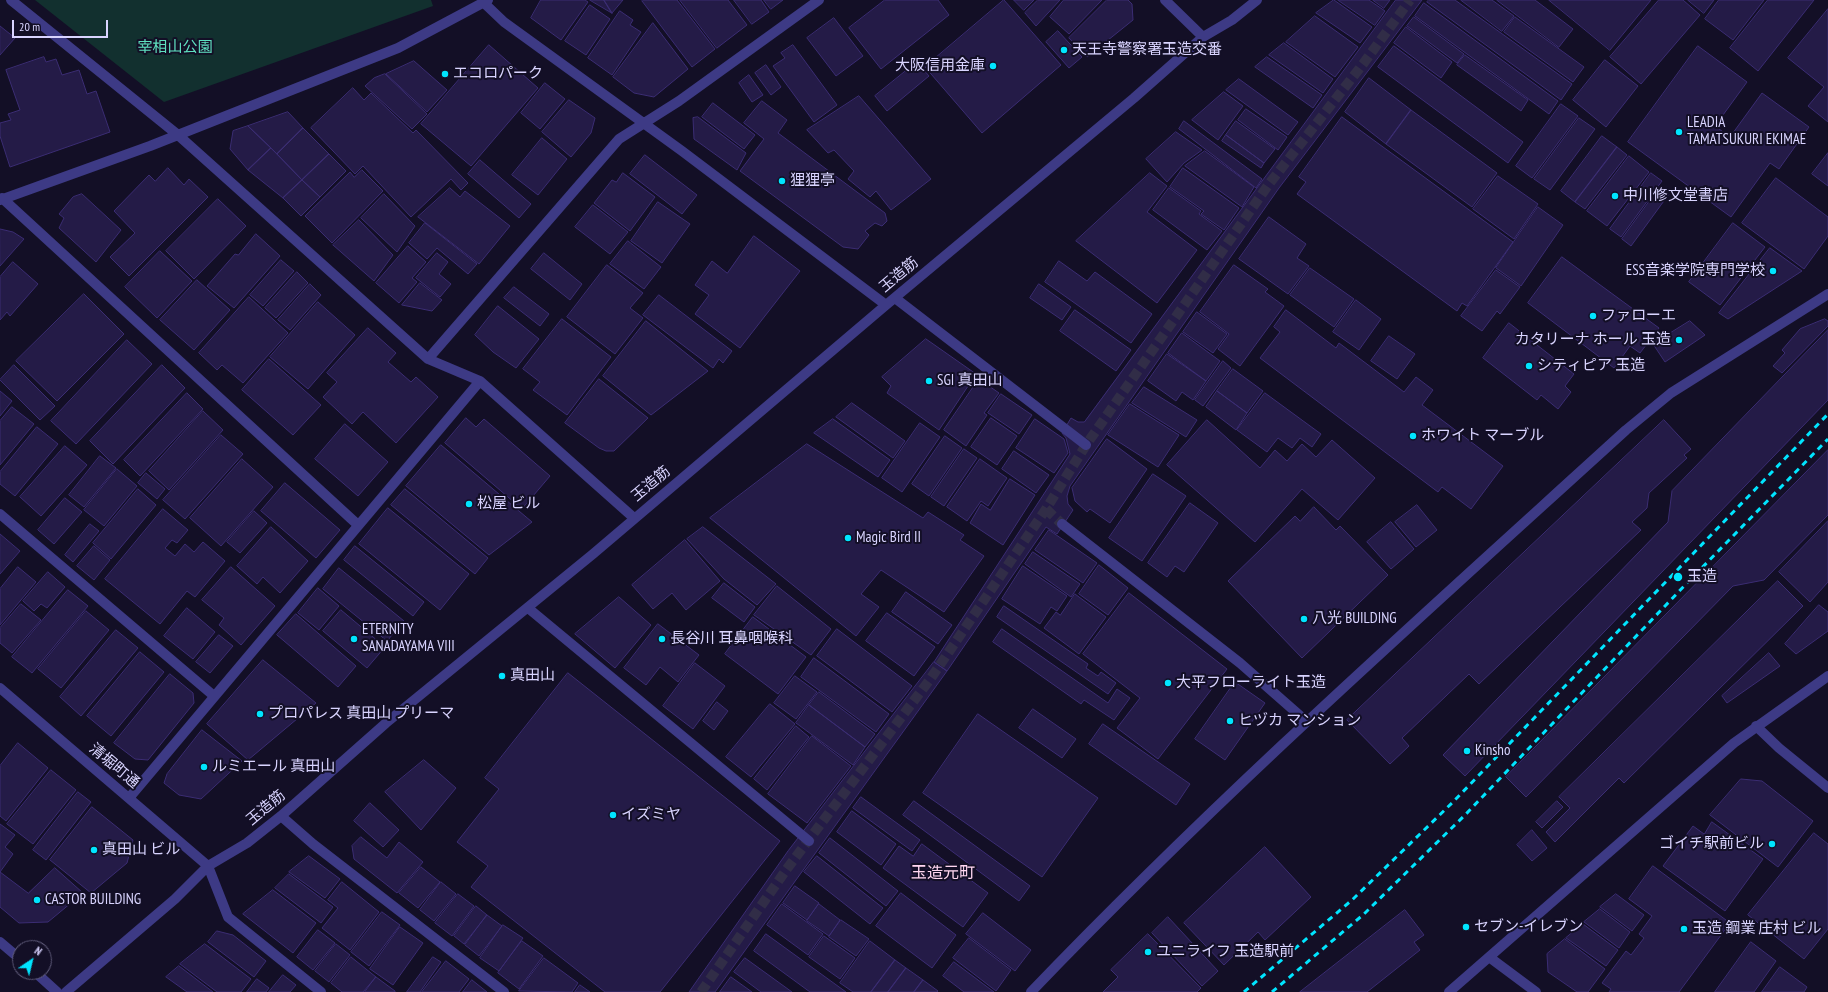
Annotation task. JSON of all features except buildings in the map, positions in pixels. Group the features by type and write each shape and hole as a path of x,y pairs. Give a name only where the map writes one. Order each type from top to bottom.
{"street":[{"path":"11,0 178,135 428,359 480,381 634,518"},
{"path":"428,359 619,139 679,102 819,0"},
{"path":"1165,0 1203,37"},
{"name":"玉造筋","path":"66,992 175,899 208,866 248,843 281,816 386,723 528,608 886,305 1134,98 1203,37 1232,20 1257,0"},
{"path":"358,525 1,199 150,146 398,48 486,1 504,22 644,124 886,305"},
{"path":"1031,992 1097,923 1306,721 1626,430 1671,393 1828,294"},
{"path":"895,298 1086,445"},
{"path":"129,798 480,381"},
{"path":"0,514 214,696"},
{"path":"1062,524 1240,663 1306,721"},
{"path":"528,608 809,840"},
{"path":"1449,992 1728,749 1756,726 1828,676"},
{"name":"清堀町通","path":"0,688 208,866"},
{"path":"1756,726 1779,748 1828,788"},
{"path":"281,816 313,844 504,992"},
{"path":"208,866 228,917 320,992"},
{"path":"0,942 12,952"},
{"path":"1489,958 1536,992"},
{"path":"44,980 57,992"}],"green space":[{"name":"宰相山公園","path":"35,0 431,0 433,6 164,102"}],"tunnel":[{"path":"701,992 786,870 931,678 1046,509 1086,445 1269,184 1363,64 1410,0"},
{"path":"1046,509 1062,524"}],"railway":[{"path":"1244,992 1352,900 1453,802 1828,414"},
{"path":"1272,992 1364,914 1466,814 1687,583 1828,439"}],"place":[{"name":"天王寺警察署玉造交番","path":"1064,50"},
{"name":"大阪信用金庫","path":"993,66"},
{"name":"エコロパーク","path":"445,74"},
{"name":"LEADIA TAMATSUKURI EKIMAE","path":"1679,132"},
{"name":"狸狸亭","path":"782,181"},
{"name":"中川修文堂書店","path":"1615,196"},
{"name":"ESS音楽学院専門学校","path":"1773,271"},
{"name":"ファローエ","path":"1593,316"},
{"name":"カタリーナ ホール 玉造","path":"1679,340"},
{"name":"シティピア 玉造","path":"1529,366"},
{"name":"SGI 真田山","path":"929,381"},
{"name":"ホワイト マーブル","path":"1413,436"},
{"name":"松屋 ビル","path":"469,504"},
{"name":"Magic Bird II","path":"848,538"},
{"name":"玉造","path":"1678,577"},
{"name":"八光 BUILDING","path":"1304,619"},
{"name":"ETERNITY SANADAYAMA VIII","path":"354,639"},
{"name":"長谷川 耳鼻咽喉科","path":"662,639"},
{"name":"真田山","path":"502,676"},
{"name":"大平フローライト玉造","path":"1168,683"},
{"name":"プロパレス 真田山 プリーマ","path":"260,714"},
{"name":"ヒヅカ マンション","path":"1230,721"},
{"name":"Kinsho","path":"1467,751"},
{"name":"ルミエール 真田山","path":"204,767"},
{"name":"イズミヤ","path":"613,815"},
{"name":"ゴイチ駅前ビル","path":"1772,844"},
{"name":"真田山 ビル","path":"94,850"},
{"name":"CASTOR BUILDING","path":"37,900"},
{"name":"セブン-イレブン","path":"1466,927"},
{"name":"玉造 鋼業 庄村 ビル","path":"1684,929"},
{"name":"ユニライフ 玉造駅前","path":"1148,952"}],"district":[{"name":"玉造元町","path":"943,873"}]}
